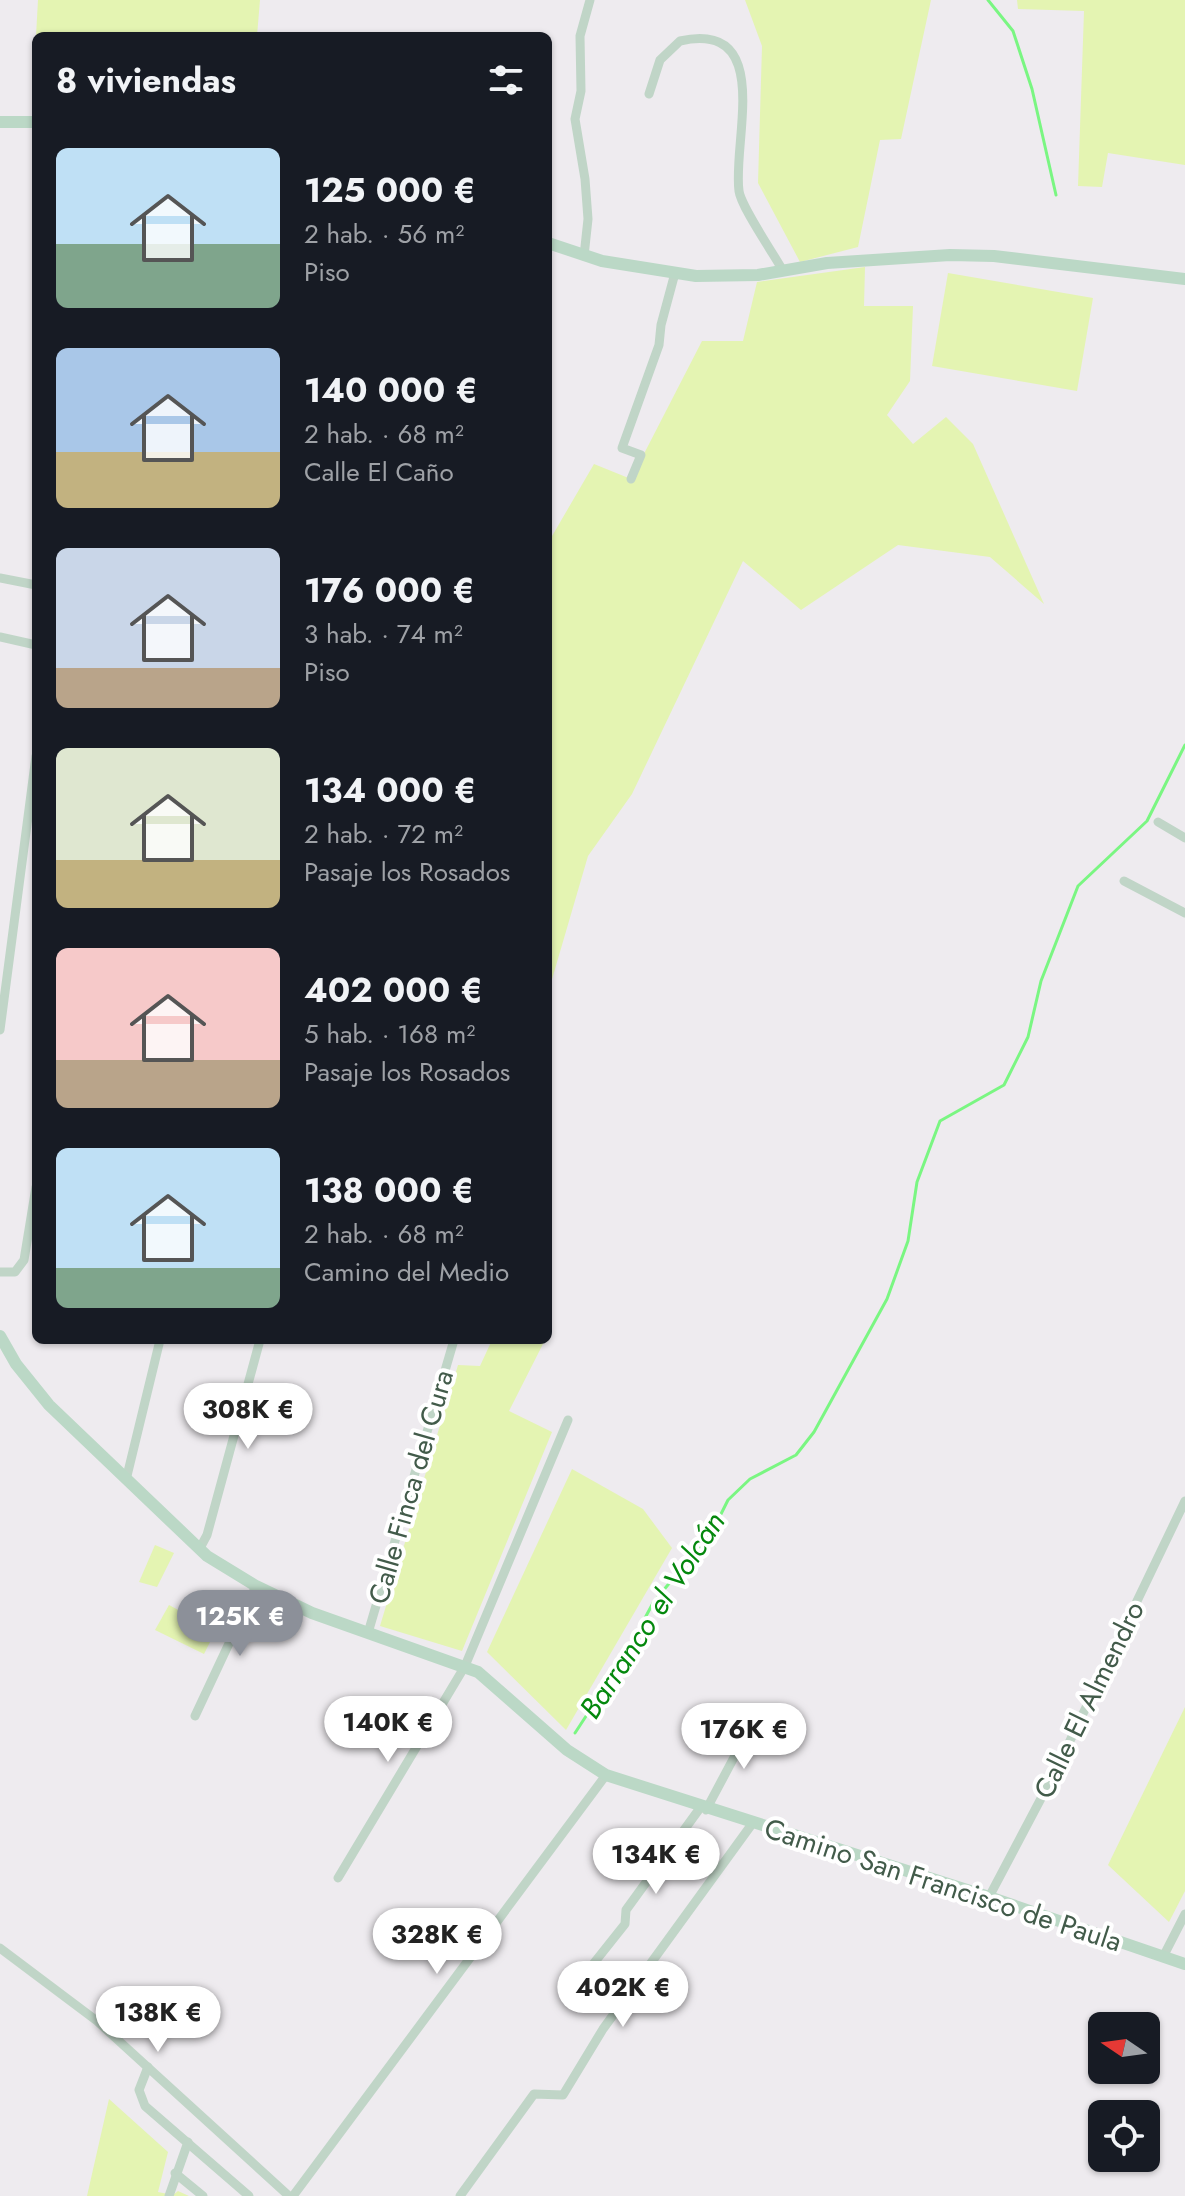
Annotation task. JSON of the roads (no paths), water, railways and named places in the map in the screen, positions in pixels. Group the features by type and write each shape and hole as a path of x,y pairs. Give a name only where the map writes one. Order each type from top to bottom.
{"main road":[{"path":"0,122 32,122"},
{"path":"552,244 584,256 675,273 730,277 827,263 950,255 994,256 1185,279"},
{"name":"Camino San Francisco de Paula","path":"0,1336 16,1364 49,1405 200,1548 256,1586 312,1613 465,1666 499,1687 567,1750 606,1775 703,1809 989,1897 1185,1964"}],"street":[{"path":"584,256 586,192 575,119 581,91 580,36 590,0"},
{"path":"649,94 660,60 680,41 709,40 729,50 743,73 739,193 783,271"},
{"path":"631,479 641,455 622,448 659,345 675,273"},
{"path":"0,578 32,584"},
{"path":"0,637 32,644"},
{"path":"0,1030 32,786"},
{"path":"1158,822 1185,838"},
{"path":"1124,881 1185,913"},
{"path":"0,1272 15,1272 24,1260 32,1211"},
{"path":"126,1480 159,1344"},
{"path":"200,1548 207,1535 259,1344"},
{"name":"Calle Finca del Cura","path":"368,1633 453,1344"},
{"path":"338,1878 465,1666 568,1420"},
{"name":"Calle El Almendro","path":"989,1897 1055,1772 1185,1501"},
{"path":"195,1716 256,1586"},
{"path":"590,1968 625,1924 626,1910 703,1809 755,1718"},
{"path":"0,1948 65,1994 291,2196 606,1775"},
{"path":"460,2196 534,2094 563,2095 603,2029 752,1824"},
{"path":"1163,1957 1185,1914"},
{"path":"148,2067 139,2090 145,2106 249,2196"},
{"path":"169,2196 188,2142"},
{"path":"175,2173 203,2196"}],"waterway":[{"path":"988,0 1013,31 1032,89 1056,195"},
{"name":"Barranco el Volcán","path":"575,1733 622,1661 653,1603 713,1530 728,1500 750,1479 796,1455 814,1432 887,1299 908,1241 917,1182 940,1121 1004,1085 1028,1037 1041,981 1078,886 1147,821 1185,745"}]}
